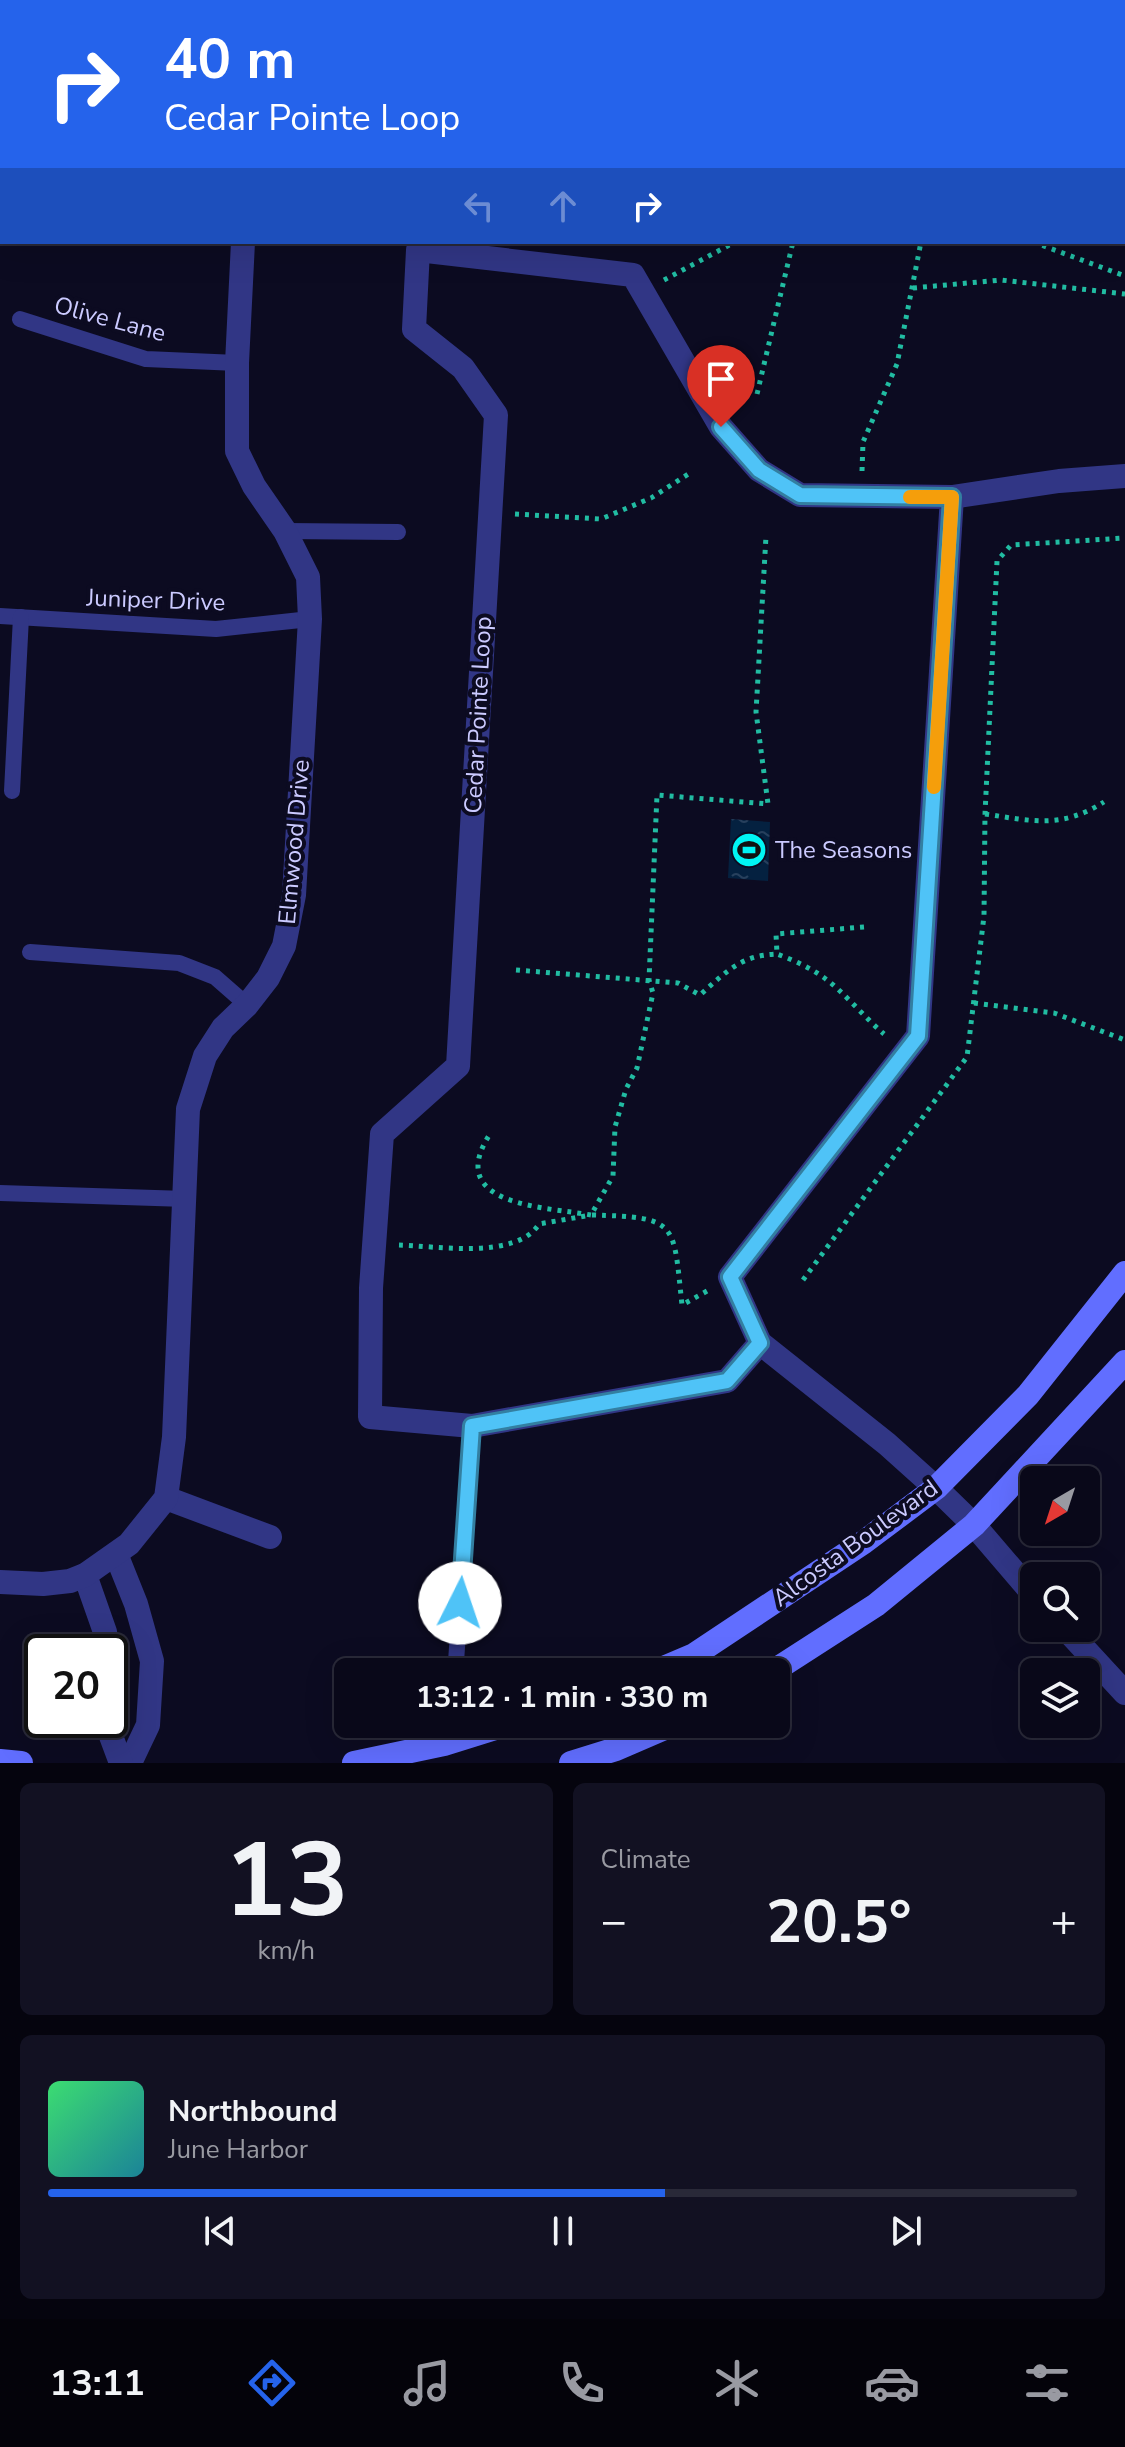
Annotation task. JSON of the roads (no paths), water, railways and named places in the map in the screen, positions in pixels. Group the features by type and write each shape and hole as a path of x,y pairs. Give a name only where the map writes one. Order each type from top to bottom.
{"main road":[{"name":"Alcosta Boulevard","path":"687,1658 864,1542 936,1488 1028,1395 1125,1273"},
{"path":"790,1660 876,1605 974,1525 1125,1362"},
{"path":"354,1763 463,1738"},
{"path":"571,1763 642,1738"},
{"path":"0,1761 21,1763"}],"street":[{"name":"Elmwood Drive","path":"166,1498 174,1437 188,1109 205,1056 223,1028 247,1005 268,978 284,946 294,895 310,619 308,577 285,531 254,486 237,451 237,363 243,244"},
{"name":"Cedar Pointe Loop","path":"760,1343 727,1381 472,1426 370,1417 371,1288 382,1134 458,1066 496,415 463,368 414,329 418,246 633,275 721,427 759,470 800,495 952,497 1059,481 1125,476"},
{"path":"952,497 918,1036 730,1277 760,1343 887,1444 936,1488 974,1525 1020,1579"},
{"path":"0,1582 43,1584 70,1581 85,1575 129,1544 166,1498 270,1537"},
{"path":"116,1554 146,1633 152,1661 148,1725 130,1763"},
{"path":"85,1575 105,1634"},
{"path":"1078,1642 1125,1693"},
{"path":"112,1738 121,1763"}],"lane":[{"name":"Olive Lane","path":"20,319 146,359 237,363"},
{"path":"285,531 398,532"},
{"name":"Juniper Drive","path":"0,616 216,629 310,619"},
{"path":"12,791 21,617"},
{"path":"30,952 179,963 215,977 247,1005"},
{"path":"0,1193 186,1199"},
{"path":"456,1658 472,1426"}],"water":[{"name":"The Seasons","path":"731,819 770,822 768,881 728,878"}],"place":[{"name":"The Seasons","path":"749,850"}]}
